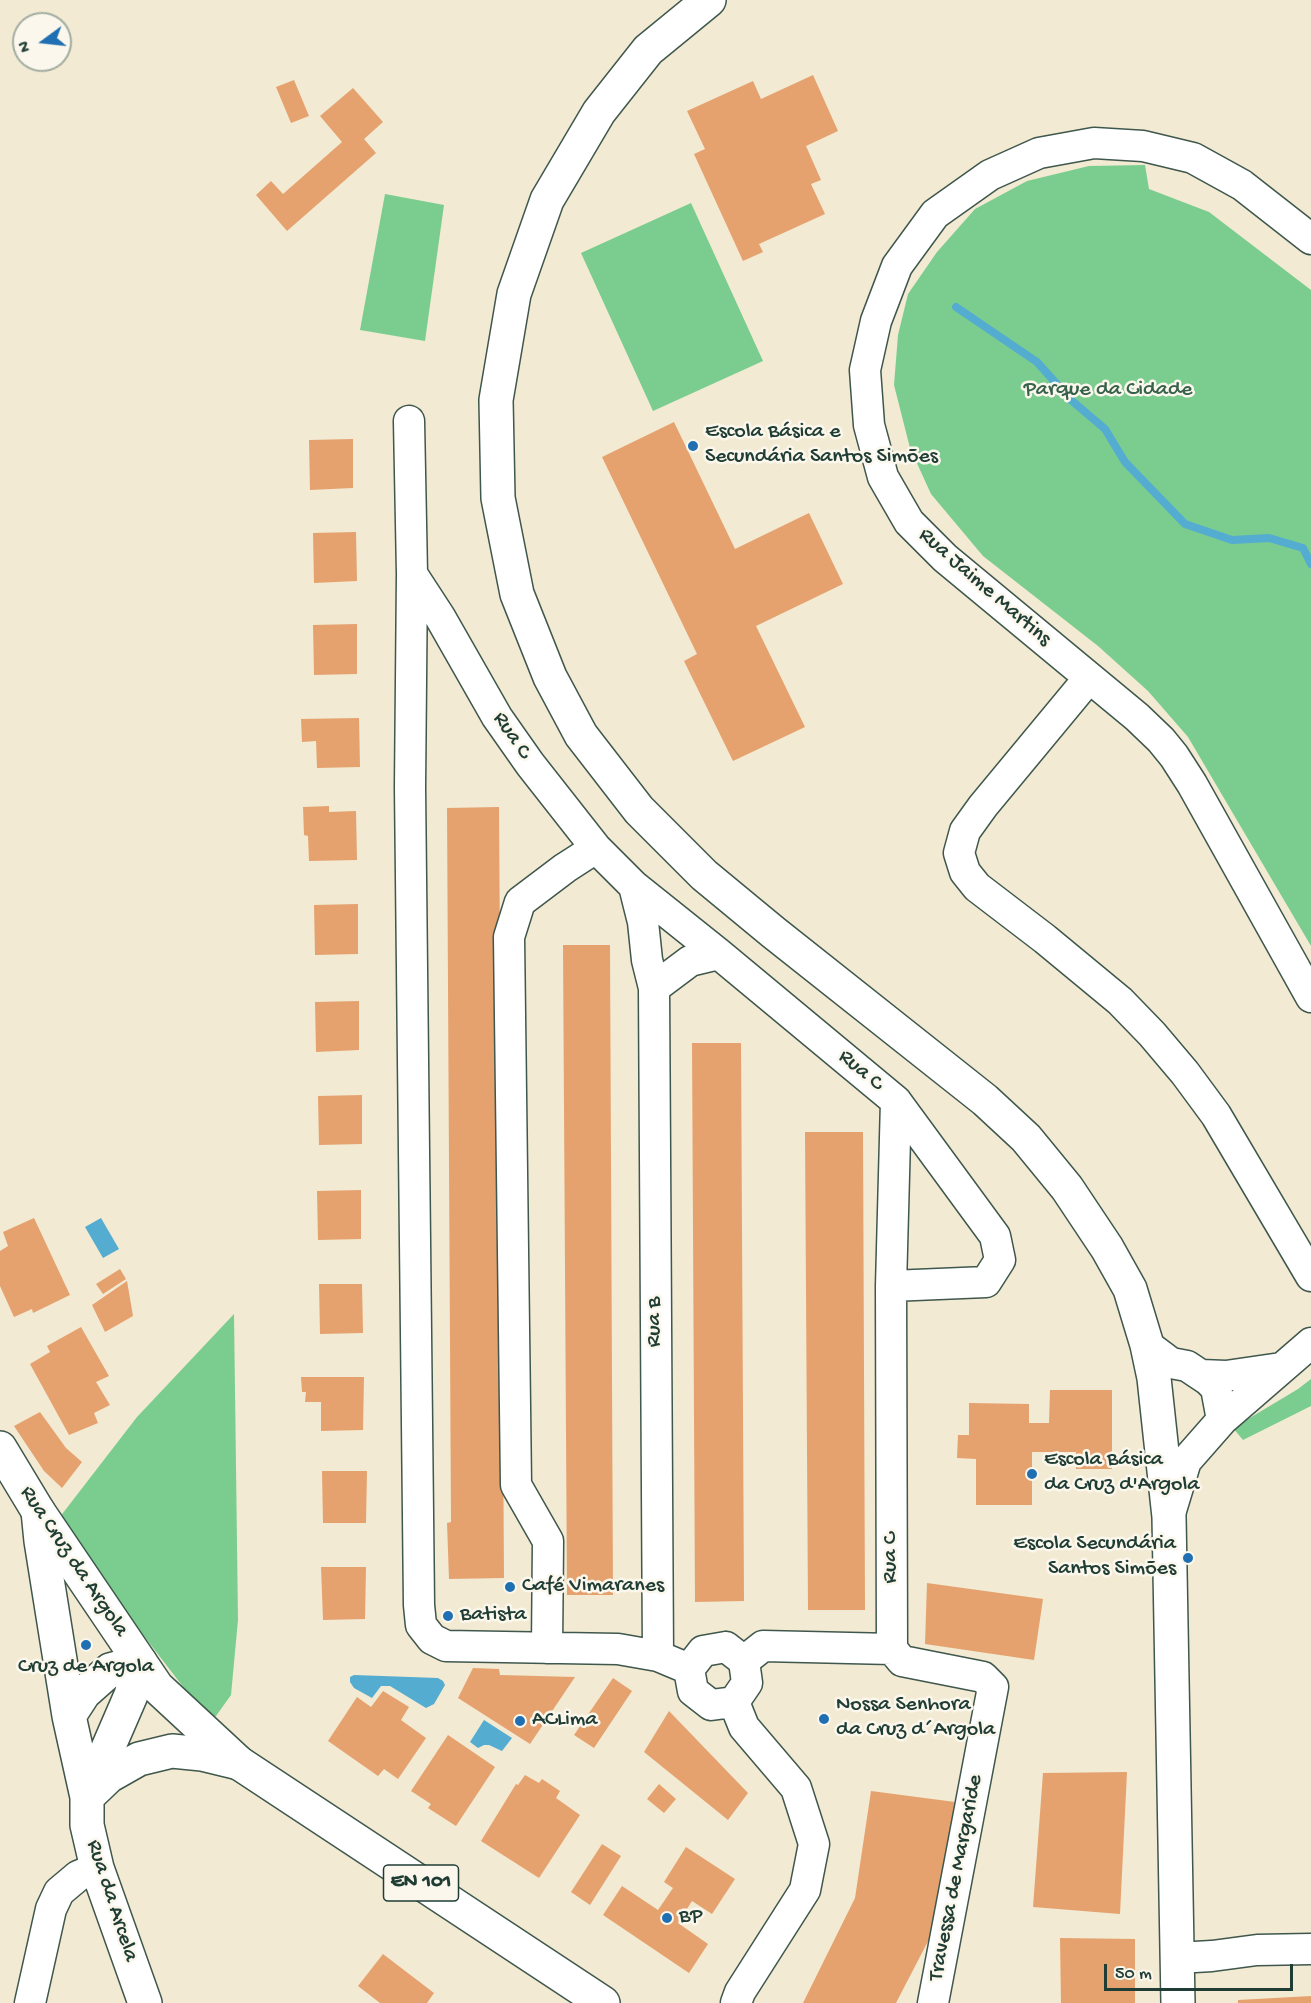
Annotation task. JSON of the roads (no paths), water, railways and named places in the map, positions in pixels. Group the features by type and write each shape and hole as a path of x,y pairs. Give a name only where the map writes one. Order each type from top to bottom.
{"street":[{"path":"709,0 648,50 599,112 547,200 514,294 496,400 498,498 517,594 550,677 581,735 639,810 704,875 985,1100 1026,1138 1066,1188 1107,1248 1130,1289 1157,1362 1160,1430 1169,1516 1178,2003"},
{"name":"Rua Jaime Martins","path":"1311,239 1242,185 1193,158 1143,146 1094,143 1039,153 990,175 935,214 897,266 876,321 865,370 869,425 883,477 909,522 945,558 1137,717 1161,740 1174,756 1311,997"},
{"path":"409,421 412,574 411,823 421,1625 432,1639 446,1646 618,1649 657,1656 689,1669"},
{"name":"Rua C","path":"412,574 440,617 497,717 530,764 596,848 634,886 896,1101 891,1286 892,1649"},
{"path":"1089,678 965,831 959,853 965,872 977,887 1120,1001 1152,1034 1216,1115 1311,1276"},
{"path":"547,1648 548,1541 516,1485 508,937 520,902 596,848"},
{"name":"Rua B","path":"634,886 643,922 647,960 654,988 657,1656"},
{"path":"654,988 690,962 719,954"},
{"path":"891,1286 986,1282 1000,1260 995,1236 896,1101"},
{"path":"1169,1516 1186,1461 1222,1420 1311,1343"},
{"path":"1157,1362 1187,1366 1216,1388 1222,1420"},
{"path":"1201,1375 1226,1376 1281,1368"},
{"path":"1160,1430 1182,1443 1201,1444"},
{"name":"Rua Cruz da Argola","path":"2,1456 140,1662"},
{"path":"38,1510 40,1542 69,1716 87,1797"},
{"path":"744,1661 763,1646 892,1649"},
{"path":"726,1647 744,1661 747,1683 734,1702 711,1705 693,1691 689,1669 703,1651 726,1647"},
{"name":"Travessa de Margaride","path":"892,1649 902,1661 983,1677 993,1687 933,2003"},
{"path":"69,1716 84,1694 110,1671 140,1662"},
{"path":"87,1797 131,1695 140,1662"},
{"name":"EN 101","path":"140,1662 157,1687 239,1763 603,2003"},
{"path":"734,1702 744,1727 796,1788 814,1844 805,1890 734,1999"},
{"path":"87,1797 109,1776 139,1759 172,1751 202,1754 239,1763"},
{"name":"Rua da Arcela","path":"87,1797 87,1825 97,1868 146,2003"},
{"path":"30,2003 51,1910 59,1892 78,1876 97,1868"},
{"path":"1177,1958 1257,1950 1311,1949"}],"water":[{"path":"101,1218 119,1249 103,1258 85,1227"},
{"path":"354,1675 438,1678 445,1685 434,1704 426,1708 390,1686 381,1686 372,1698 354,1688 350,1677"},
{"path":"484,1720 512,1738 502,1751 489,1745 478,1748 470,1742"}],"waterway":[{"path":"956,307 1037,362 1071,400 1105,429 1125,462 1185,524 1232,540 1269,538 1303,548 1311,564"}],"place":[{"name":"Escola Básica e Secundária Santos Simões","path":"693,446"},
{"name":"Escola Básica da Cruz d'Argola","path":"1032,1474"},
{"name":"Escola Secundária Santos Simões","path":"1188,1558"},
{"name":"Café Vimaranes","path":"510,1587"},
{"name":"Batista","path":"448,1616"},
{"name":"Cruz de Argola","path":"86,1645"},
{"name":"Nossa Senhora da Cruz d´Argola","path":"824,1719"},
{"name":"ACLima","path":"520,1721"},
{"name":"BP","path":"667,1918"}],"park label":[{"name":"Parque da Cidade","path":"1108,391"}]}
